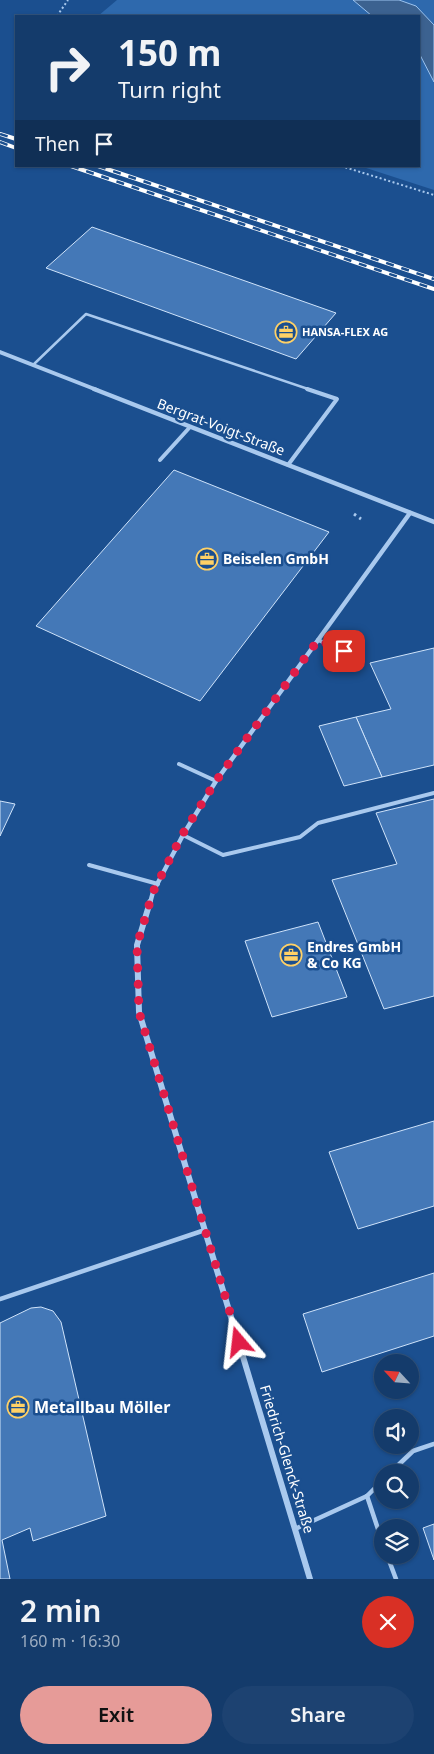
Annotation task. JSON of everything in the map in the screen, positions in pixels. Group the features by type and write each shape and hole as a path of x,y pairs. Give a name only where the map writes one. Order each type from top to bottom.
{"street":[{"name":"Bergrat-Voigt-Straße","path":"0,352 434,522"},
{"name":"Friedrich-Glenck-Straße","path":"310,1579 139,1012 137,945 158,884 182,835 216,781 410,513"}],"lane":[{"path":"32,365 86,314 337,399 288,465"},
{"path":"160,460 190,427"},
{"path":"318,640 344,651 361,653"},
{"path":"179,764 216,781"},
{"path":"182,835 222,855 300,838 318,822 434,793"},
{"path":"89,864 158,884"},
{"path":"0,1299 205,1230"},
{"path":"399,1464 413,1451 434,1444"},
{"path":"295,1529 367,1496 374,1489"},
{"path":"367,1496 375,1519"},
{"path":"390,1564 396,1579"}],"path":[{"path":"58,15 68,0"},
{"path":"344,167 434,195"}],"shaded area":[{"path":"117,0 353,0 371,15 99,15"},
{"path":"353,0 399,0 416,6 434,25 434,82 420,55 420,15 371,15"},
{"path":"399,0 434,0 434,25 416,6"},
{"path":"420,55 434,82 434,190 363,167 420,167"}],"building":[{"path":"92,227 336,313 296,359 46,268"},
{"path":"174,470 329,532 200,701 36,626"},
{"path":"434,648 434,765 382,777 356,717 391,709 370,663"},
{"path":"356,717 382,777 344,786 319,726"},
{"path":"434,799 434,996 384,1009 332,880 397,864 376,813"},
{"path":"0,801 15,804 0,836"},
{"path":"318,922 347,997 272,1017 245,941"},
{"path":"434,1121 434,1206 358,1229 329,1152"},
{"path":"434,1273 434,1336 322,1372 303,1314"},
{"path":"41,1307 53,1311 61,1322 106,1516 33,1541 30,1528 2,1540 10,1579 0,1579 0,1323 31,1308"},
{"path":"434,1524 434,1560 423,1528"}],"railway":[{"path":"0,134 15,139"},
{"path":"0,142 15,148"},
{"path":"74,167 434,289"},
{"path":"101,167 434,279"}],"place":[{"name":"HANSA-FLEX AG","path":"286,332"},
{"name":"Beiselen GmbH","path":"207,559"},
{"name":"Endres GmbH & Co KG","path":"291,955"},
{"name":"Metallbau Möller","path":"18,1407"}],"route":[{"path":"239,1342 139,1012 137,945 153,892 182,835 216,781 318,640 344,651"}]}
